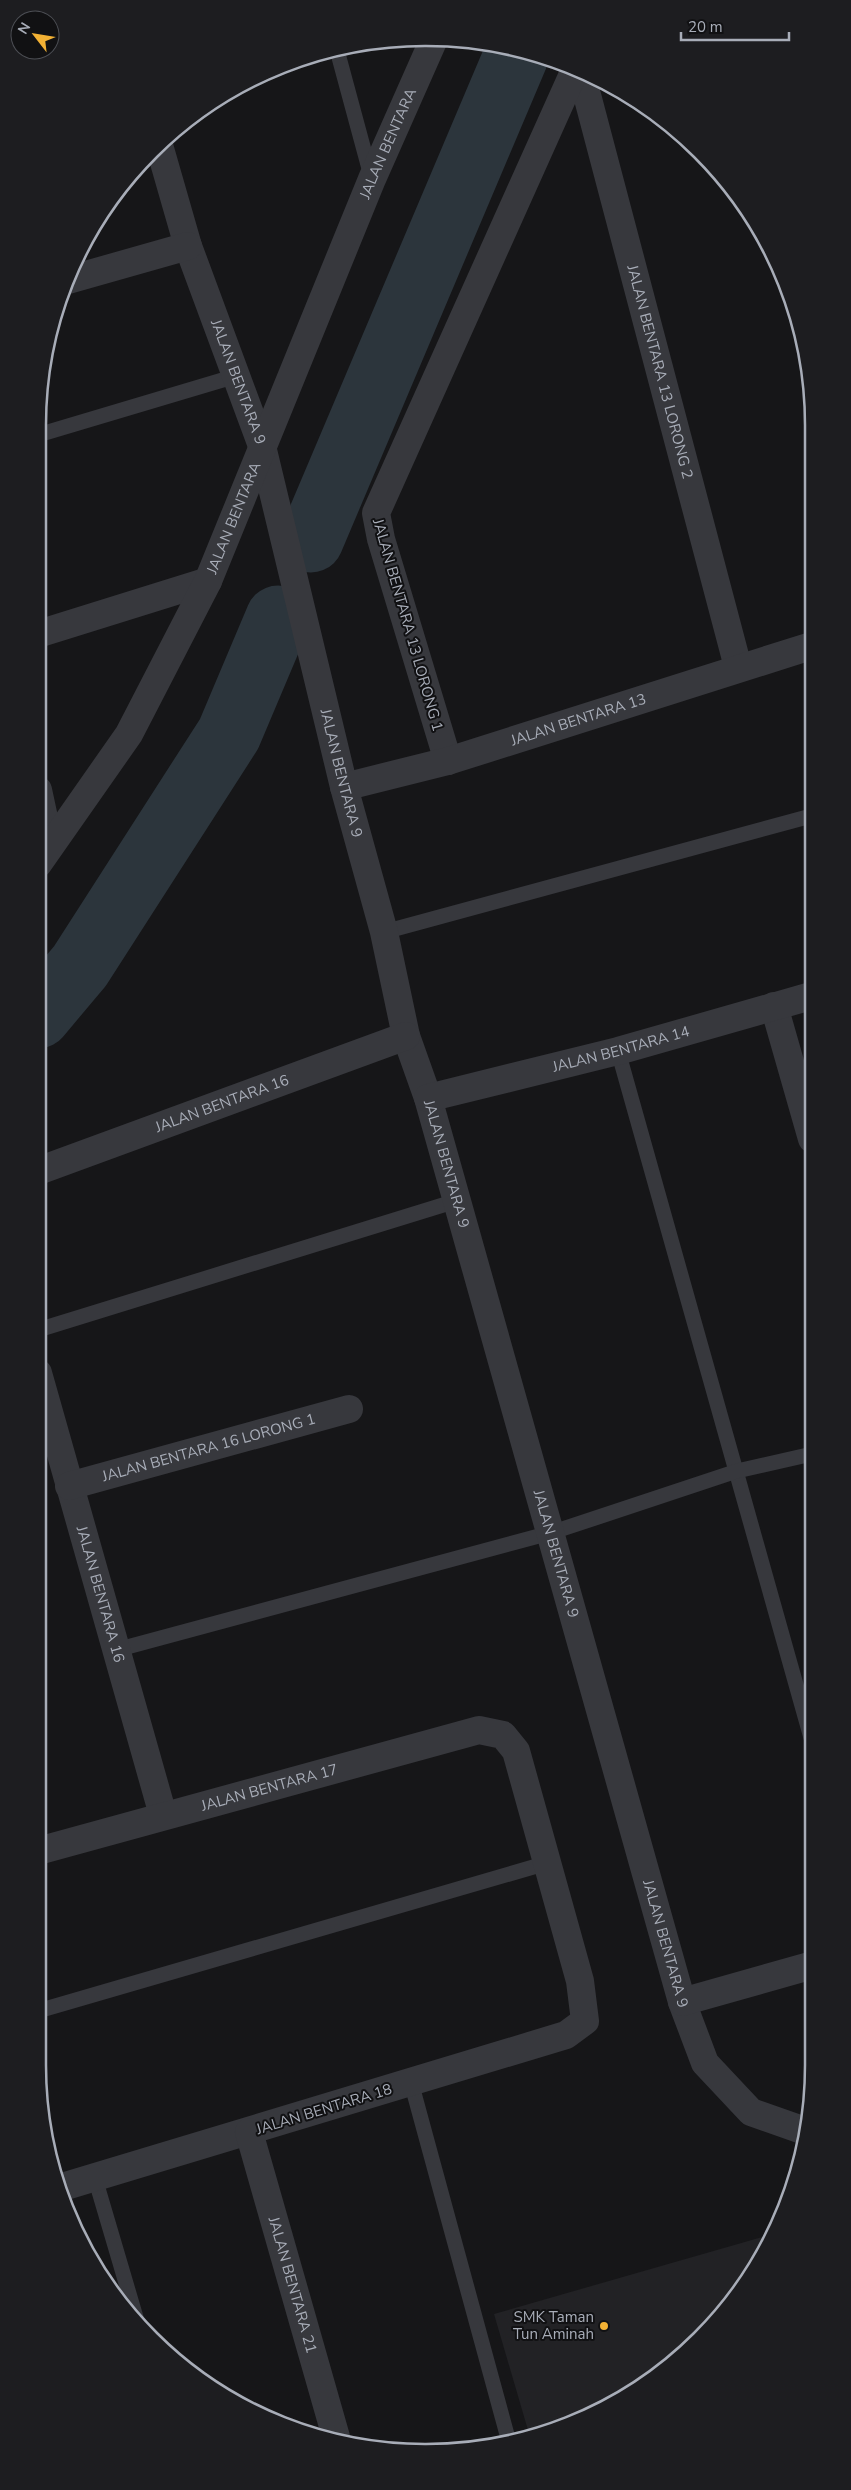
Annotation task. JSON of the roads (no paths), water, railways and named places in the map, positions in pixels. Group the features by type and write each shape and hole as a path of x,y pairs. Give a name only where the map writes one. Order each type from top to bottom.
{"street":[{"name":"JALAN BENTARA","path":"46,852 129,734 208,581 372,179 431,46"},
{"name":"JALAN BENTARA 13 LORONG 1","path":"448,761 381,539 376,513 572,76"},
{"name":"JALAN BENTARA 13 LORONG 2","path":"583,81 738,668"},
{"name":"JALAN BENTARA 9","path":"161,153 188,246 262,446 344,787 384,932 406,1036 428,1098 682,2002 705,2063 750,2112 799,2129"},
{"path":"76,278 188,246"},
{"path":"46,632 208,581"},
{"name":"JALAN BENTARA 13","path":"344,787 448,761 805,648"},
{"name":"JALAN BENTARA 14","path":"428,1098 618,1051 805,998"},
{"path":"774,1006 805,1114"},
{"name":"JALAN BENTARA 16","path":"46,1168 406,1036"},
{"name":"JALAN BENTARA 16","path":"46,1402 163,1815"},
{"name":"JALAN BENTARA 16 LORONG 1","path":"69,1486 349,1409"},
{"name":"JALAN BENTARA 17","path":"46,1849 163,1815 479,1730 502,1735 516,1751 548,1863"},
{"name":"JALAN BENTARA 18","path":"66,2186 566,2035 585,2021 580,1981 548,1863"},
{"path":"682,2002 805,1967"},
{"name":"JALAN BENTARA 21","path":"249,2132 334,2432"}],"lane":[{"path":"339,57 372,179"},
{"path":"46,433 236,376"},
{"path":"384,932 805,818"},
{"path":"618,1051 805,1717"},
{"path":"46,1328 456,1201"},
{"path":"116,1650 550,1533 736,1471 805,1456"},
{"path":"46,2009 548,1863"},
{"path":"412,2082 507,2434"},
{"path":"95,2178 132,2305"}],"waterway":[{"path":"311,540 515,57"},
{"path":"46,1006 80,966 229,734 278,618"}],"place":[{"name":"SMK Taman Tun Aminah","path":"604,2326"}]}
